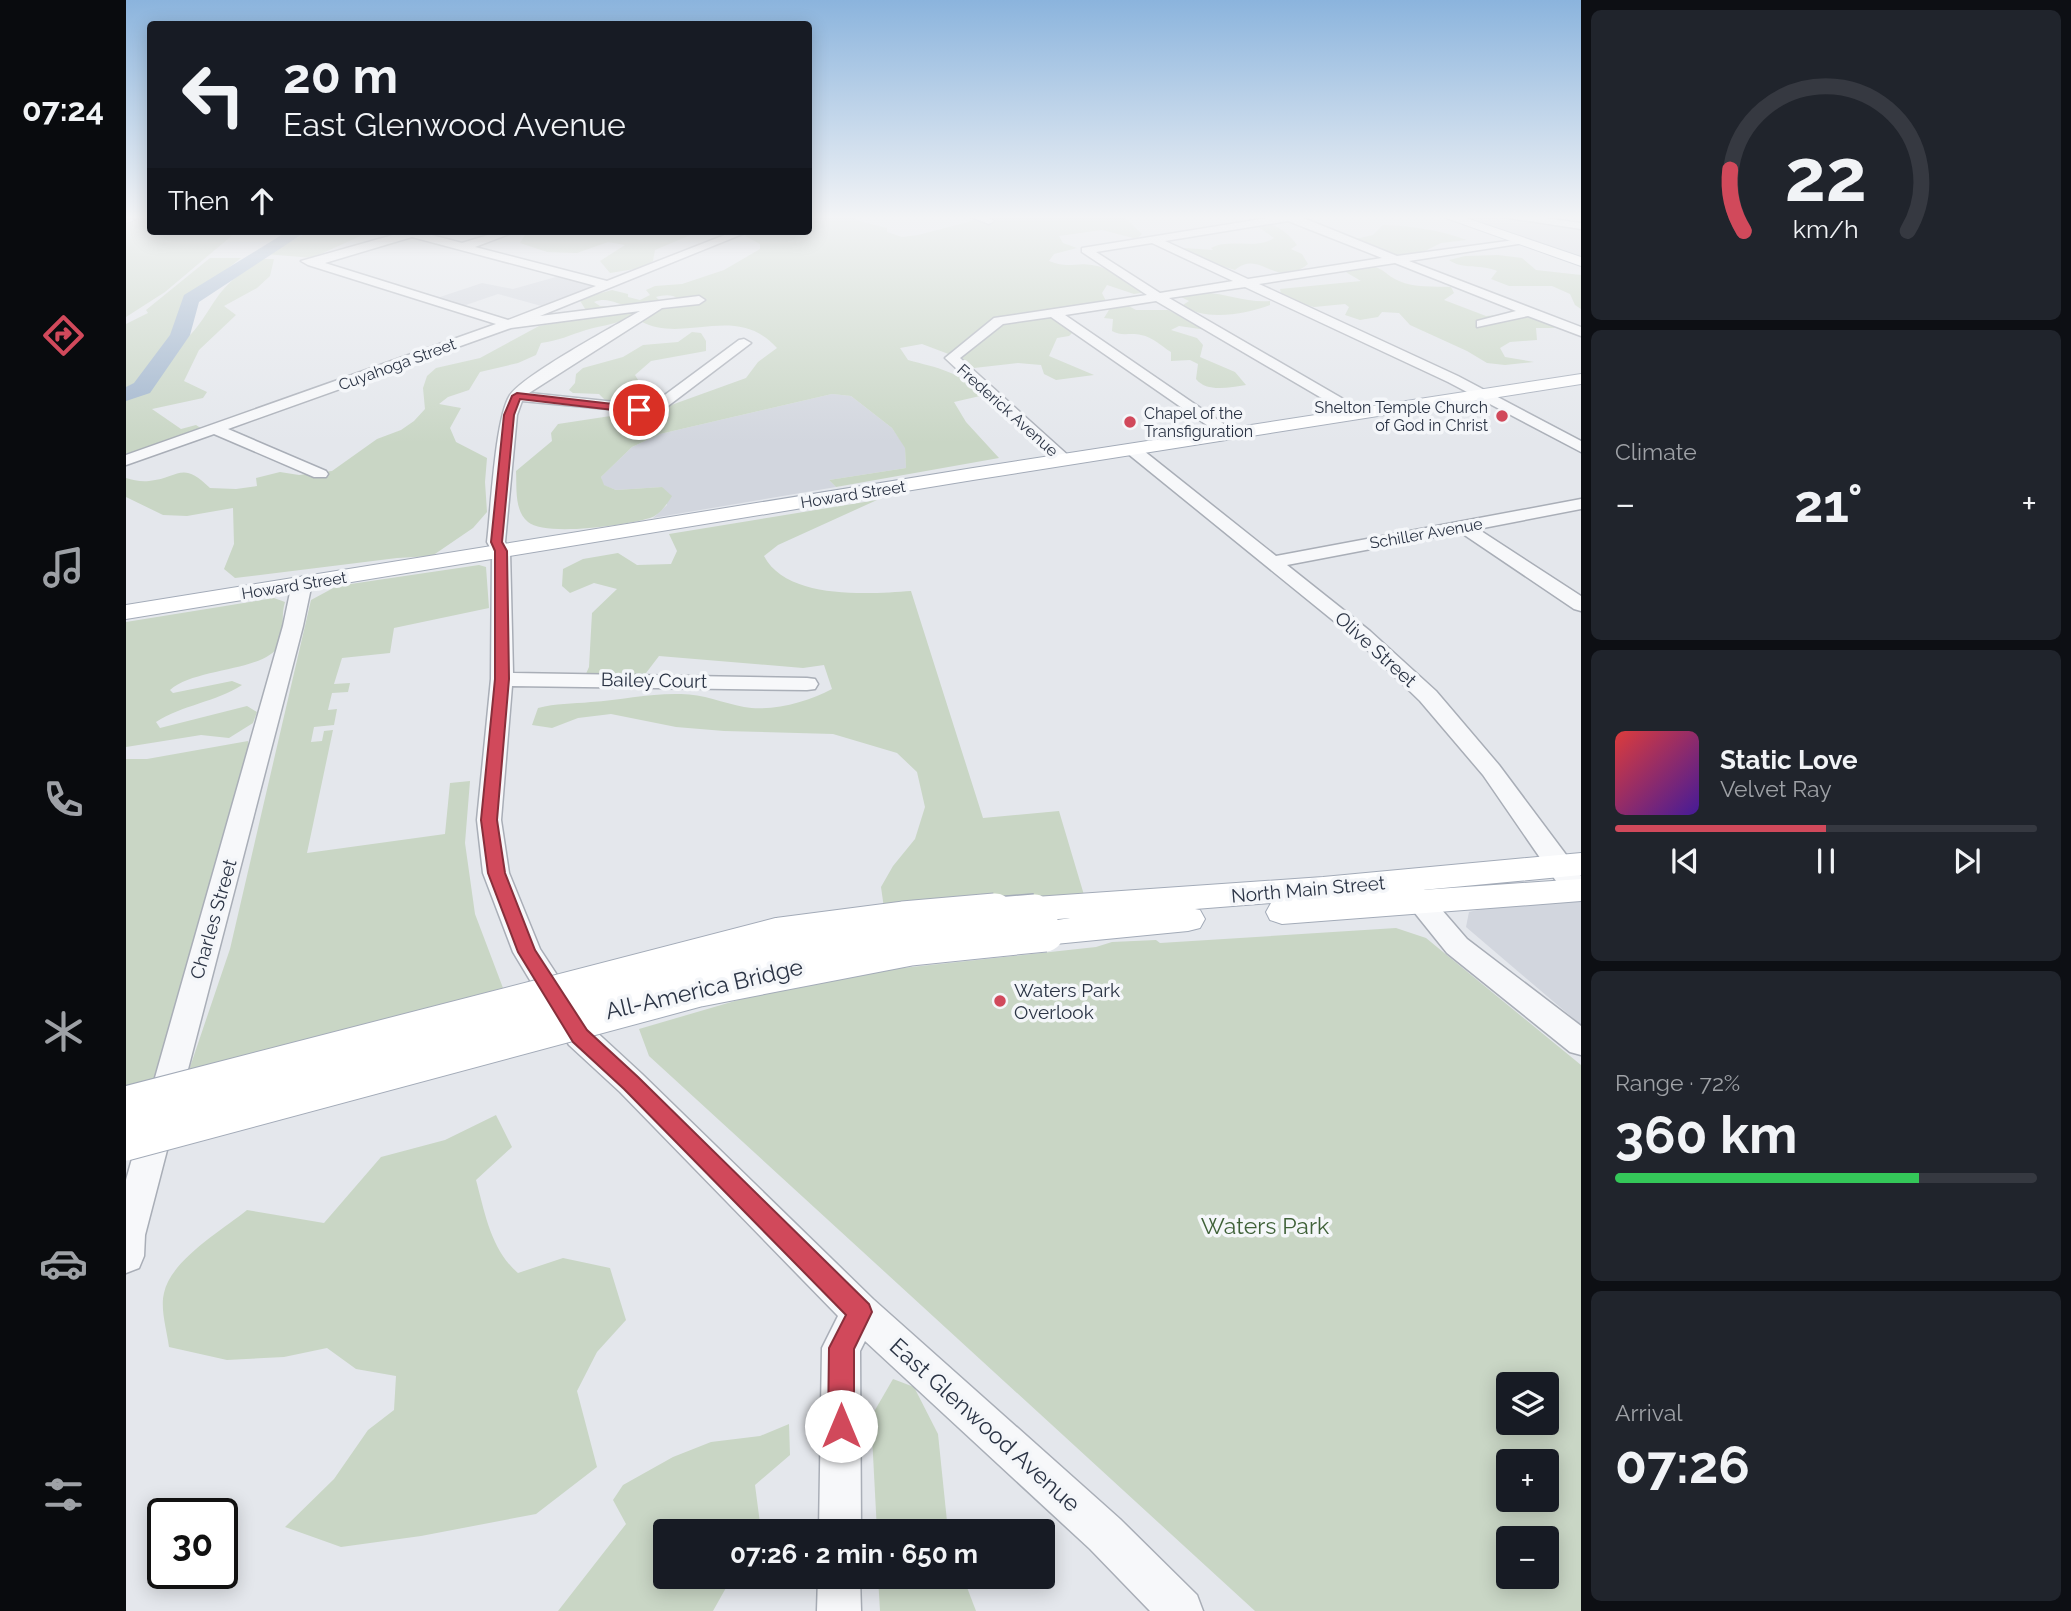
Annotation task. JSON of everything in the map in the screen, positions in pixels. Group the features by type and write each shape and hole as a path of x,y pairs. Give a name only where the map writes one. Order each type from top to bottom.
{"main road":[{"name":"Howard Street","path":"126,612 1581,379"},
{"name":"North Main Street","path":"1040,921 1575,877"},
{"name":"All-America Bridge","path":"126,1105 780,936 903,920 1040,921"},
{"name":"All-America Bridge","path":"126,1142 699,988 1040,921"}],"street":[{"path":"406,292 509,324 699,300"},
{"name":"Cuyahoga Street","path":"126,460 509,324 589,292"},
{"path":"1150,292 1359,414"},
{"name":"Frederick Avenue","path":"1064,460 952,358 999,321 1183,292"},
{"path":"1266,292 1483,395 1581,447"},
{"path":"1476,292 1581,332"},
{"path":"517,396 659,305"},
{"path":"1053,312 1229,434"},
{"path":"1482,324 1527,312"},
{"path":"517,396 646,410 663,403 744,343"},
{"name":"East Glenwood Avenue","path":"517,396 509,415 496,542 501,551 502,679 489,820 496,873 527,952 580,1036 631,1083 860,1312 1105,1534 1181,1611"},
{"path":"215,429 320,474"},
{"name":"Olive Street","path":"1133,450 1363,635 1428,696 1491,770 1575,877"},
{"name":"Schiller Avenue","path":"1272,562 1581,504"},
{"path":"1464,527 1581,605"},
{"name":"Charles Street","path":"126,1256 128,1235 302,583"},
{"name":"Bailey Court","path":"502,679 807,684"},
{"path":"1393,892 1581,1043"},
{"path":"840,1519 841,1348 860,1312"},
{"path":"839,1589 839,1611"}],"shaded area":[{"path":"454,292 578,292 545,307 498,294 463,306 437,298"},
{"path":"832,394 851,396 892,428 905,447 906,468 829,480 836,487 653,518 667,505 662,487 616,490 603,485 601,477 632,447 660,434"},
{"path":"1581,897 1581,1025 1466,927 1469,912 1502,904"}],"green space":[{"path":"126,292 165,292 126,317"},
{"path":"168,292 198,292 191,299 180,335 172,348 192,333 221,292 249,292 224,306 236,315 199,350 184,381 207,392 203,398 152,409 181,429 196,425 202,429 126,456 126,324 148,313 146,310"},
{"path":"604,292 621,292 640,300 650,295 648,292 1103,292 1106,301 1056,317 1074,331 1069,336 1057,338 1049,356 1094,375 1056,380 1044,374 1041,365 1018,363 974,368 967,361 922,344 900,348 908,360 939,368 957,376 973,388 980,396 954,402 966,422 999,458 836,487 829,480 906,468 905,448 892,428 851,396 832,394 660,434 632,447 601,477 604,485 616,490 662,487 672,496 654,517 624,524 568,529 551,529 528,522 518,505 516,471 552,441 551,433 558,424 663,408 746,378 758,362 777,348 761,335 744,328 727,326 674,329 640,321 678,299 673,296 659,296 656,297 659,300 656,304 635,306 599,300 594,302 609,307 587,312 579,299"},
{"path":"1281,292 1454,292 1444,300 1486,316 1511,314 1544,321 1555,328 1536,328 1537,340 1510,342 1500,348 1505,357 1534,362 1505,365 1487,363 1410,325 1399,313 1382,312 1378,317 1360,320 1345,315 1349,307 1345,304 1314,307 1282,298"},
{"path":"1566,292 1581,292 1581,309 1575,305 1570,294"},
{"path":"1201,293 1270,301 1270,305 1249,311 1213,315 1183,305 1189,301 1181,297"},
{"path":"1125,304 1136,310 1168,310 1207,330 1179,326 1171,330 1197,338 1203,345 1200,357 1235,372 1246,385 1219,388 1206,386 1196,379 1198,364 1190,360 1171,361 1171,352 1145,336 1112,331 1113,319 1104,318 1112,305"},
{"path":"629,311 635,314 617,322 541,343 536,355 518,363 480,372 469,390 448,397 439,404 461,408 450,428 456,442 487,458 487,512 473,528 432,556 235,578 224,569 234,544 233,508 187,516 163,515 126,497 126,478 149,481 186,473 210,488 236,489 257,486 256,478 280,472 299,475 332,471 377,439 401,430 414,421 425,409 423,388 427,376 436,368 480,358 539,326"},
{"path":"692,332 701,333 706,341 706,351 651,361 635,375 643,388 621,401 607,402 599,394 573,393 569,390 575,383 576,374 583,368 623,357 643,345 678,342"},
{"path":"877,500 778,545 764,556 775,570 809,587 852,593 911,591 983,818 1059,811 1087,905 886,922 881,887 893,866 915,839 925,807 917,772 897,753 833,734 676,727 611,714 578,718 552,728 532,725 538,708 558,704 689,694 744,707 766,708 801,702 832,689 824,665 803,668 659,656 643,677 585,676 589,667 592,613 617,589 594,583 570,593 562,586 563,569 583,559 618,553 637,565 671,564 677,551 669,534"},
{"path":"479,565 486,567 489,608 394,628 390,653 342,658 334,684 350,683 348,692 332,693 328,710 337,709 334,725 314,727 311,742 322,741 324,731 333,730 307,853 445,834 450,783 470,781 465,843 475,914 503,988 189,1070 230,949 311,600 337,586"},
{"path":"274,598 285,602 282,639 272,653 246,665 196,677 170,690 173,693 232,681 242,685 156,722 160,728 247,706 257,712 253,723 229,738 201,735 126,747 126,622"},
{"path":"248,741 248,753 158,1078 126,1086 126,759 147,759"},
{"name":"Waters Park","path":"1396,928 1426,938 1581,1065 1581,1611 1255,1611 649,1056 639,1029 745,998 893,969 1096,947 1112,942 1156,940 1160,943"},
{"path":"496,1115 512,1147 476,1180 490,1230 501,1253 518,1273 563,1258 610,1268 626,1320 597,1352 577,1391 597,1467 536,1514 421,1536 341,1547 285,1527 334,1479 368,1430 394,1410 396,1376 356,1369 327,1348 284,1357 227,1360 169,1347 163,1306 169,1281 176,1269 198,1247 247,1210 324,1223 381,1157 445,1140"},
{"path":"893,1379 914,1387 938,1434 947,1519 876,1519 871,1417"},
{"path":"789,1424 790,1455 755,1485 759,1519 653,1519 653,1589 725,1589 713,1611 558,1611 626,1524 613,1500 623,1485 673,1457 711,1442 760,1436"},
{"path":"879,1589 968,1589 976,1611 880,1611"}],"waterway":[{"path":"126,394 142,388 180,335 191,299 202,292"}],"place":[{"name":"Shelton Temple Church of God in Christ","path":"1502,416"},
{"name":"Chapel of the Transfiguration","path":"1130,422"},
{"name":"Waters Park Overlook","path":"1000,1001"}],"route":[{"path":"639,410 517,396 509,415 496,542 501,551 502,679 489,820 496,873 527,952 580,1036 631,1083 860,1312 841,1348 841,1426"}]}
